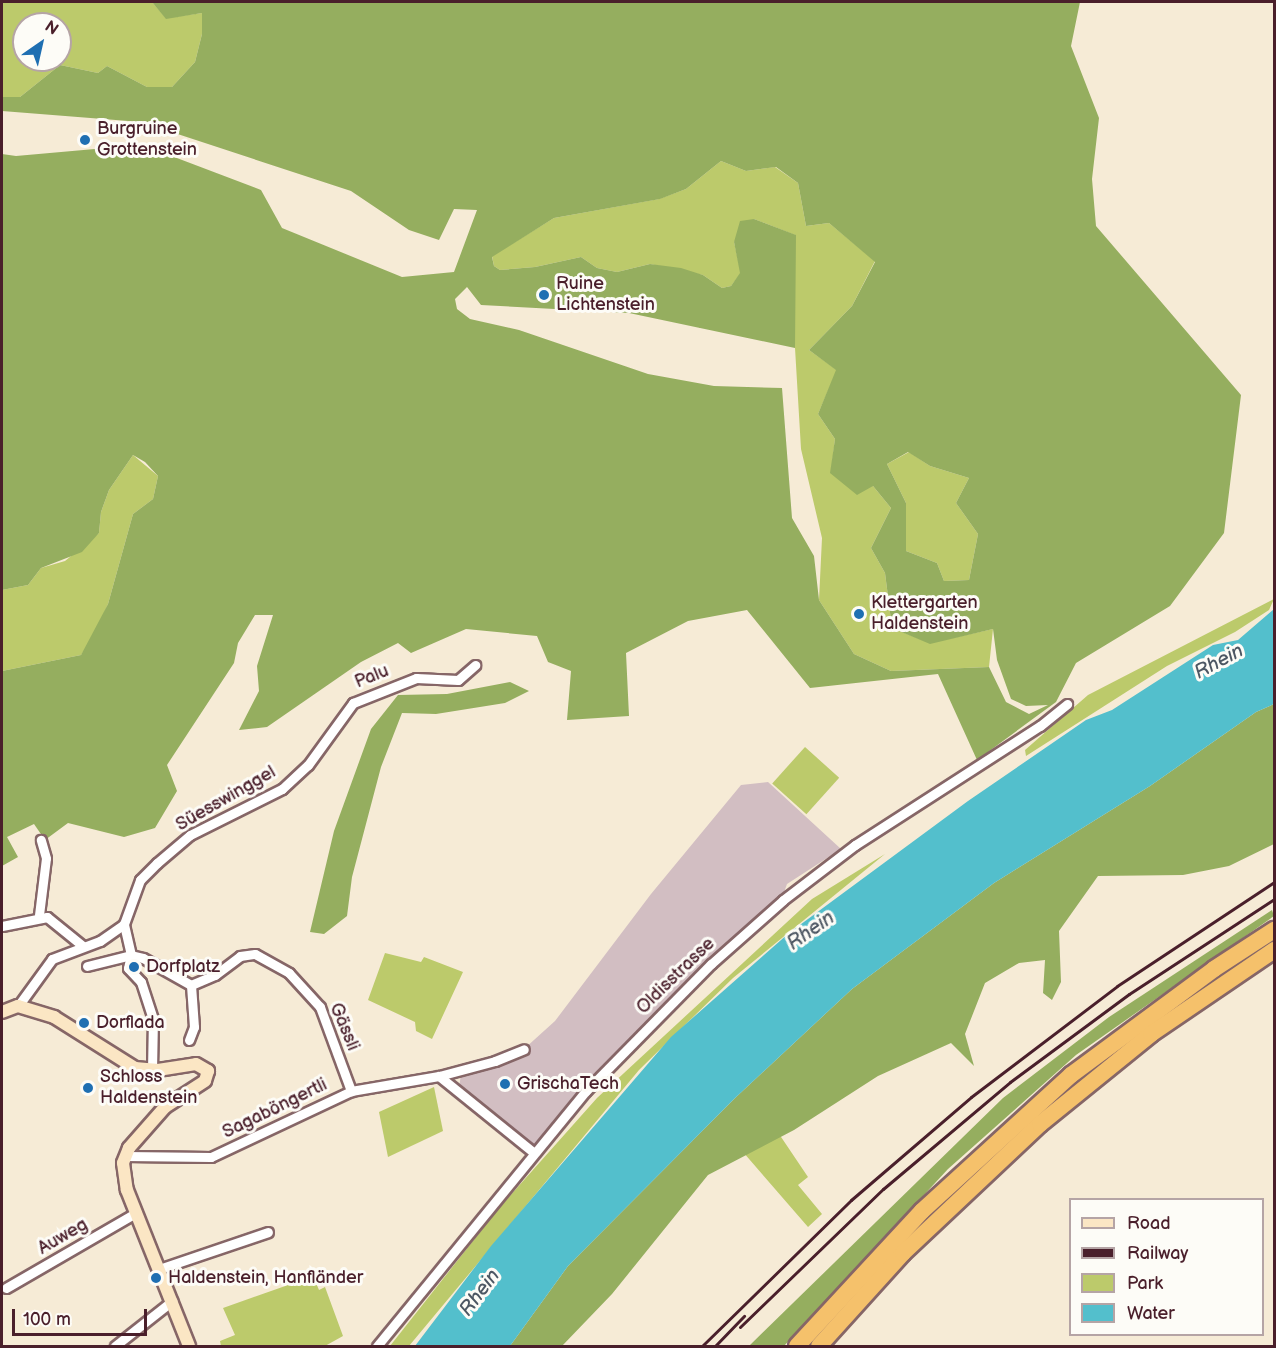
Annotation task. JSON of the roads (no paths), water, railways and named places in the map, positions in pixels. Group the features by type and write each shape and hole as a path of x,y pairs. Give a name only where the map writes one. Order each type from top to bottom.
{"highway":[{"path":"792,1347 930,1204 1071,1075 1205,975 1275,930"},
{"path":"819,1347 938,1219 1048,1117 1160,1027 1275,950"},
{"path":"824,1347 845,1317"},
{"path":"797,1347 814,1326"}],"street":[{"name":"Palu","path":"308,765 358,700 416,678 458,680 475,665"},
{"name":"Oldisstrasse","path":"377,1347 534,1153 637,1036 783,900 855,845 1040,726 1067,704"},
{"name":"Süesswinggel","path":"124,924 140,880 157,863 190,835 264,800 308,765"},
{"path":"39,915 46,858 41,840"},
{"path":"2,926 39,915 47,917 83,946"},
{"path":"2,1012 18,1006 52,959 100,941 124,924 131,955 128,968 132,975 141,982 153,1020 152,1070"},
{"name":"Gässli","path":"191,985 215,975 248,953 262,955 283,968 320,1007 351,1091"},
{"path":"87,966 131,955 143,958 191,985 194,1029 189,1040"},
{"path":"18,1006 68,1024 127,1065 152,1070 196,1064 206,1068 208,1076 204,1083 165,1107 125,1156 124,1179 189,1347"},
{"name":"Sagaböngertli","path":"125,1156 211,1157 351,1091 438,1076 495,1061 524,1049"},
{"path":"438,1076 534,1153"},
{"name":"Auweg","path":"6,1288 137,1212"},
{"path":"159,1269 268,1232"},
{"path":"116,1347 172,1301"}],"water":[{"name":"Rhein","path":"1274,609 1274,704 1256,712 1150,786 994,883 852,989 734,1099 568,1266 510,1346 415,1346 491,1246 671,1037 789,933 968,801 1086,720 1112,710 1213,645 1238,640"}],"railway":[{"path":"702,1346 851,1200 971,1097 1117,986 1274,882"},
{"path":"740,1327 883,1189 1010,1082 1129,994 1274,899"},
{"path":"715,1346 744,1316"}],"place":[{"name":"Burgruine Grottenstein","path":"85,140"},
{"name":"Ruine Lichtenstein","path":"544,295"},
{"name":"Klettergarten Haldenstein","path":"859,614"},
{"name":"Dorfplatz","path":"134,967"},
{"name":"Dorflada","path":"84,1023"},
{"name":"GrischaTech","path":"505,1084"},
{"name":"Schloss Haldenstein","path":"88,1088"},
{"name":"Haldenstein, Hanfländer","path":"156,1278"}]}
